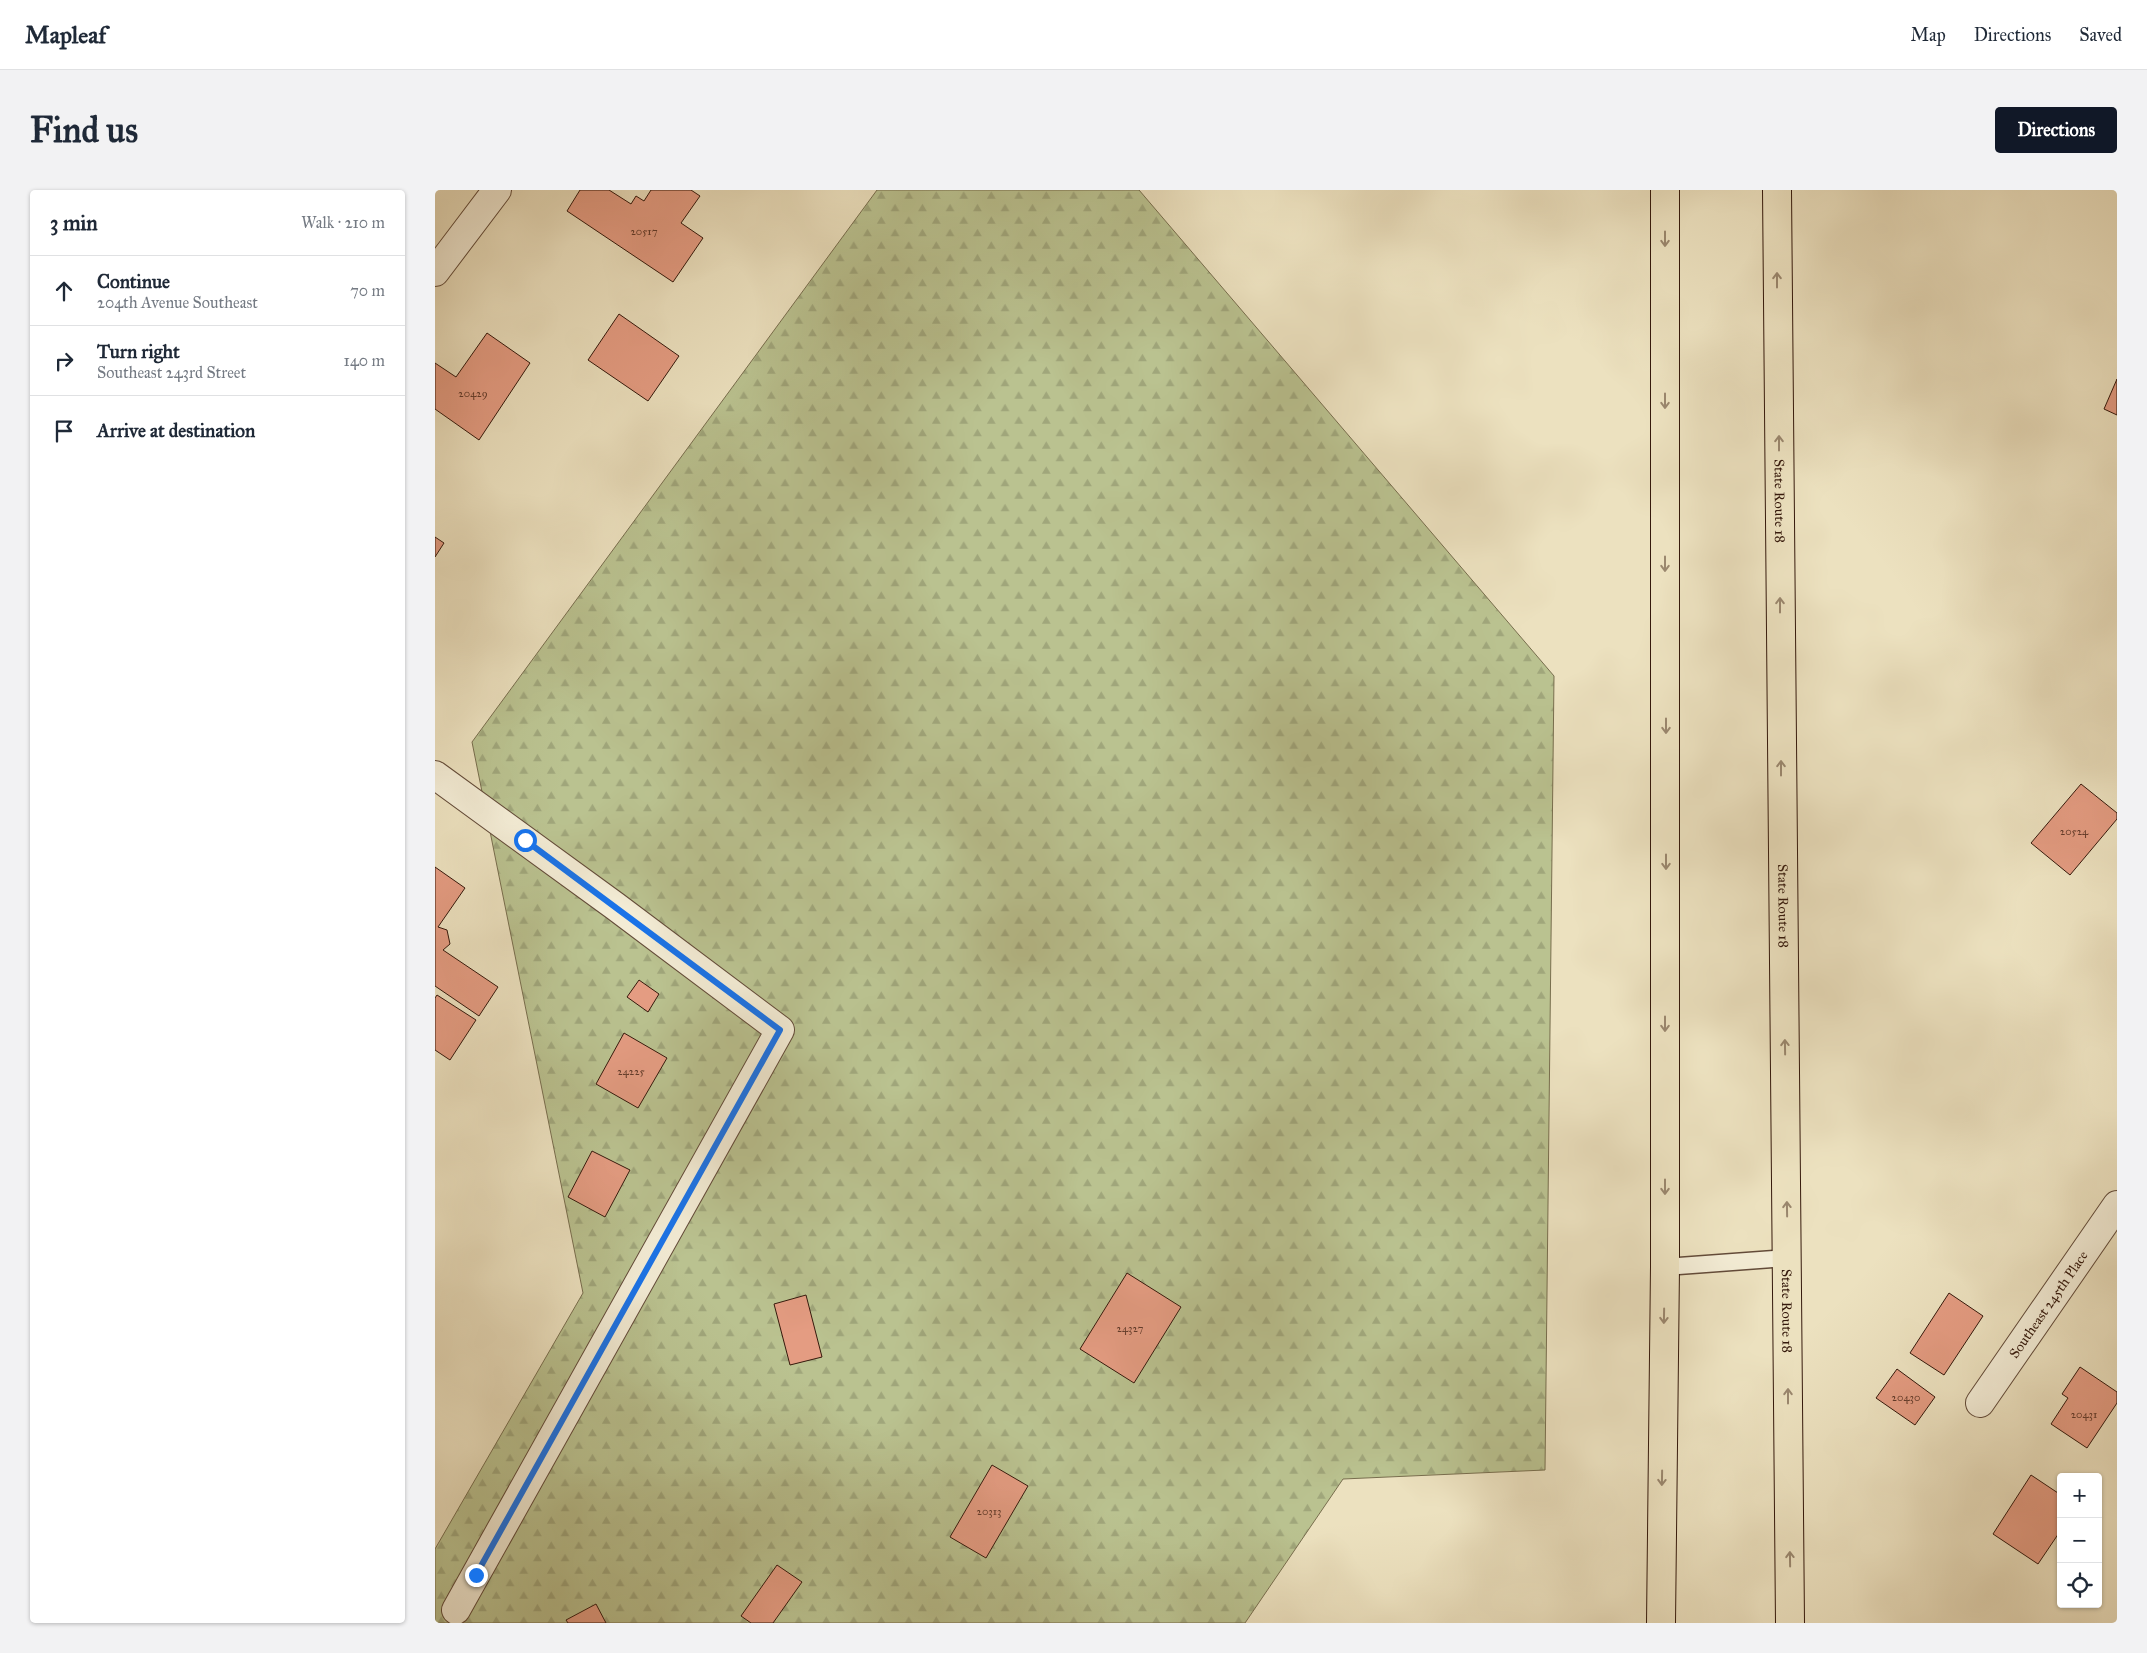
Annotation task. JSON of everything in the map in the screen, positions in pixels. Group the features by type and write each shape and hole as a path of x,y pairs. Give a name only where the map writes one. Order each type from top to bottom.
{"highway":[{"path":"1661,1623 1665,1267 1665,190"},
{"name":"State Route 18","path":"1777,190 1790,1623"}],"street":[{"path":"435,272 497,190"},
{"path":"435,776 615,906 780,1030 456,1610"},
{"name":"Southeast 245th Place","path":"1980,1403 2117,1205"}],"lane":[{"path":"1665,1267 1787,1258"}],"green space":[{"path":"877,190 1139,190 1554,676 1545,1470 1343,1479 1245,1623 435,1623 435,1549 583,1293 472,742"}],"building":[{"path":"580,190 609,190 631,204 636,196 644,201 651,190 691,190 700,196 681,223 703,238 673,282 567,211"},
{"path":"619,314 679,356 648,401 588,360"},
{"path":"487,333 530,363 479,440 435,409 435,363 456,377"},
{"path":"2117,379 2117,415 2104,409"},
{"path":"435,537 444,543 435,557"},
{"path":"2081,784 2117,813 2117,819 2070,875 2031,843"},
{"path":"435,867 465,888 438,927 447,930 450,944 443,950 498,987 479,1016 435,986"},
{"path":"639,980 659,994 648,1012 627,997"},
{"path":"437,995 476,1020 450,1060 435,1050 435,998"},
{"path":"624,1033 667,1058 638,1108 596,1084"},
{"path":"592,1151 630,1170 605,1217 568,1197"},
{"path":"1127,1273 1181,1307 1134,1383 1080,1349"},
{"path":"1949,1293 1983,1316 1944,1375 1910,1353"},
{"path":"806,1295 822,1357 790,1365 774,1304"},
{"path":"2080,1367 2117,1392 2117,1403 2087,1448 2051,1424 2068,1398 2062,1394"},
{"path":"1897,1369 1935,1397 1915,1425 1876,1398"},
{"path":"992,1465 1028,1486 986,1558 950,1537"},
{"path":"2031,1475 2057,1492 2057,1536 2038,1564 1993,1534"},
{"path":"777,1565 802,1582 773,1623 751,1623 741,1616"},
{"path":"596,1604 606,1623 568,1623 566,1620"}],"route":[{"path":"476,1575 780,1030 525,840"}]}
